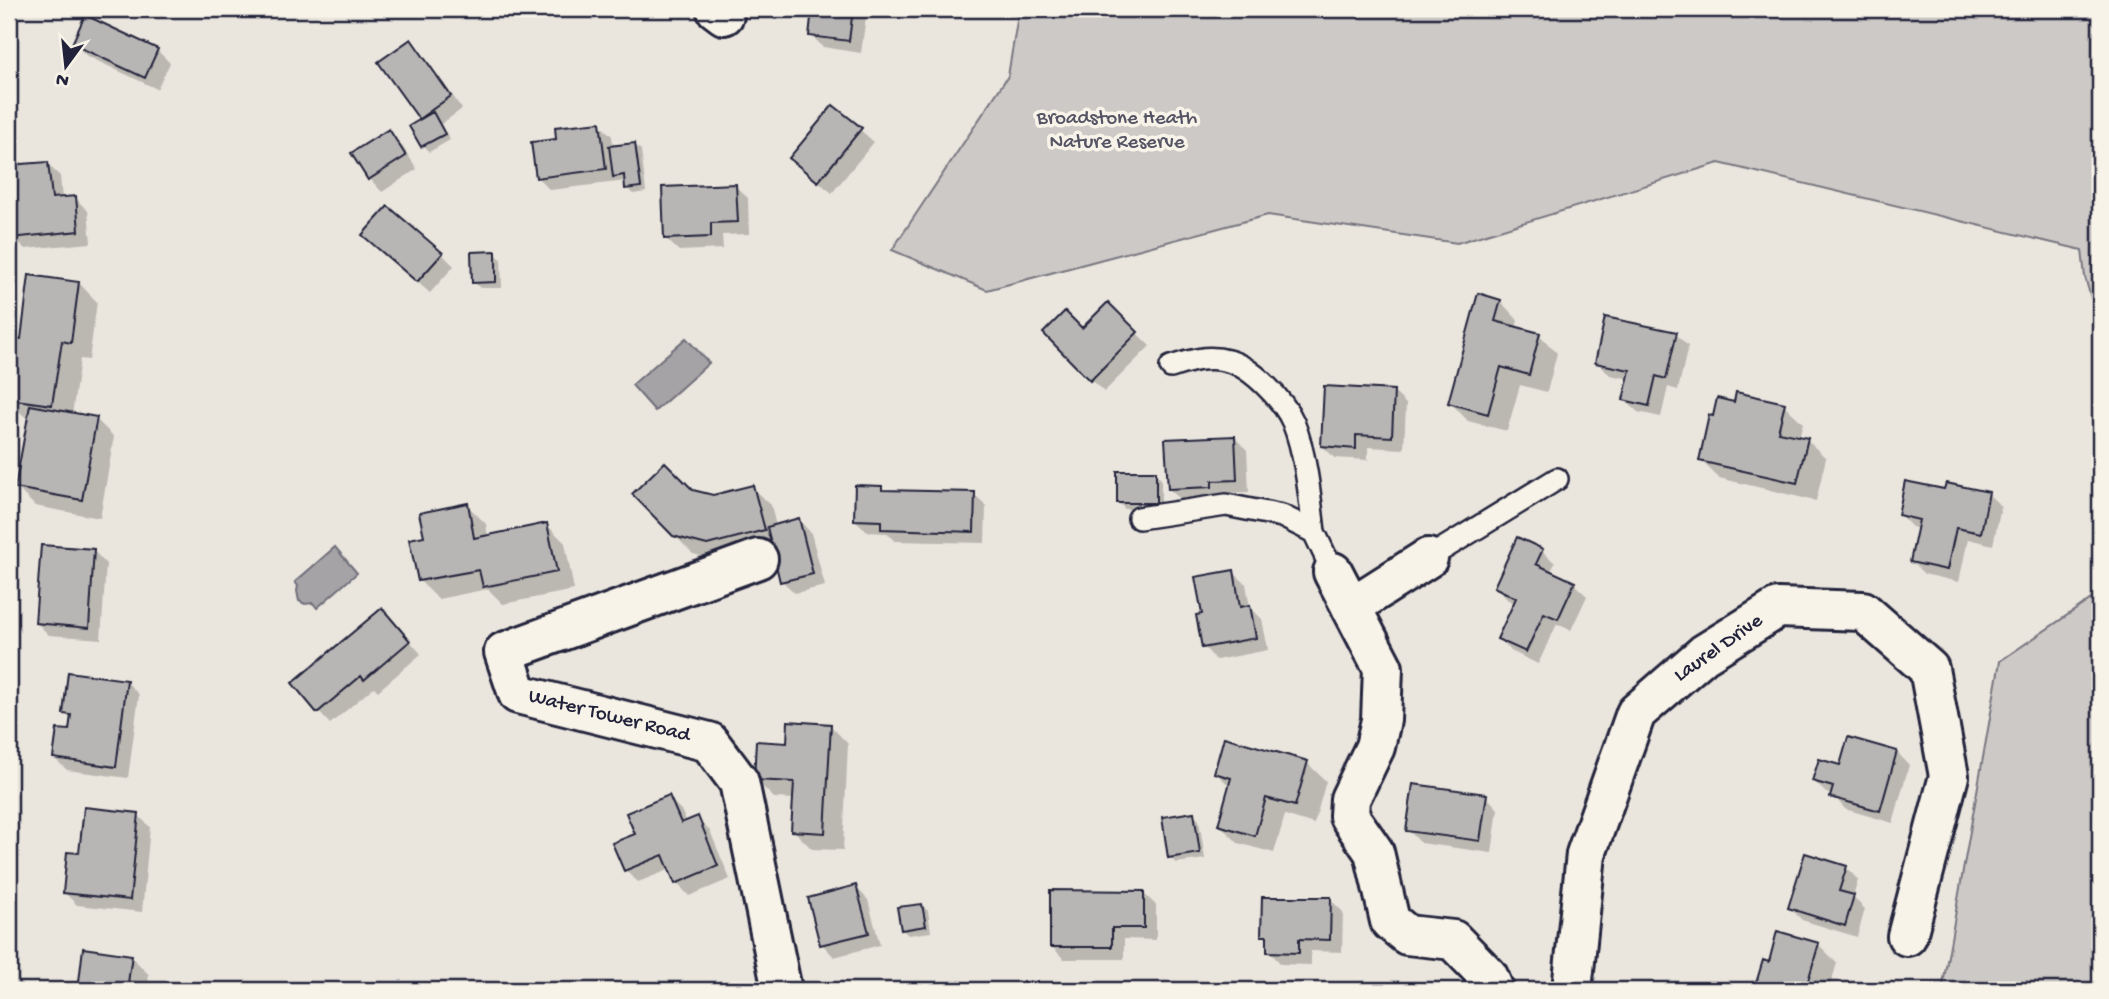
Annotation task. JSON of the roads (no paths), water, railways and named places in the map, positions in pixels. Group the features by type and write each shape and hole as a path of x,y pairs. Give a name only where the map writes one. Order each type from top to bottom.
{"street":[{"path":"1351,607 1429,558"},
{"name":"Water Tower Road","path":"758,559 504,652 518,694 709,741 739,782 782,990"},
{"path":"1333,572 1383,668 1381,720 1375,747 1350,799 1349,816 1374,852 1390,922 1407,935 1453,940 1489,976 1494,990"},
{"name":"Laurel Drive","path":"1572,990 1586,854 1636,713 1704,654 1778,608 1863,611 1929,669 1949,776 1907,936"}],"lane":[{"path":"1171,367 1195,359 1229,361 1268,385 1292,421 1309,485 1314,532 1333,572"},
{"path":"1429,558 1558,479"},
{"path":"1139,518 1226,505 1282,516 1314,532"}],"park label":[{"name":"Broadstone Heath Nature Reserve","path":"1117,131"}]}
